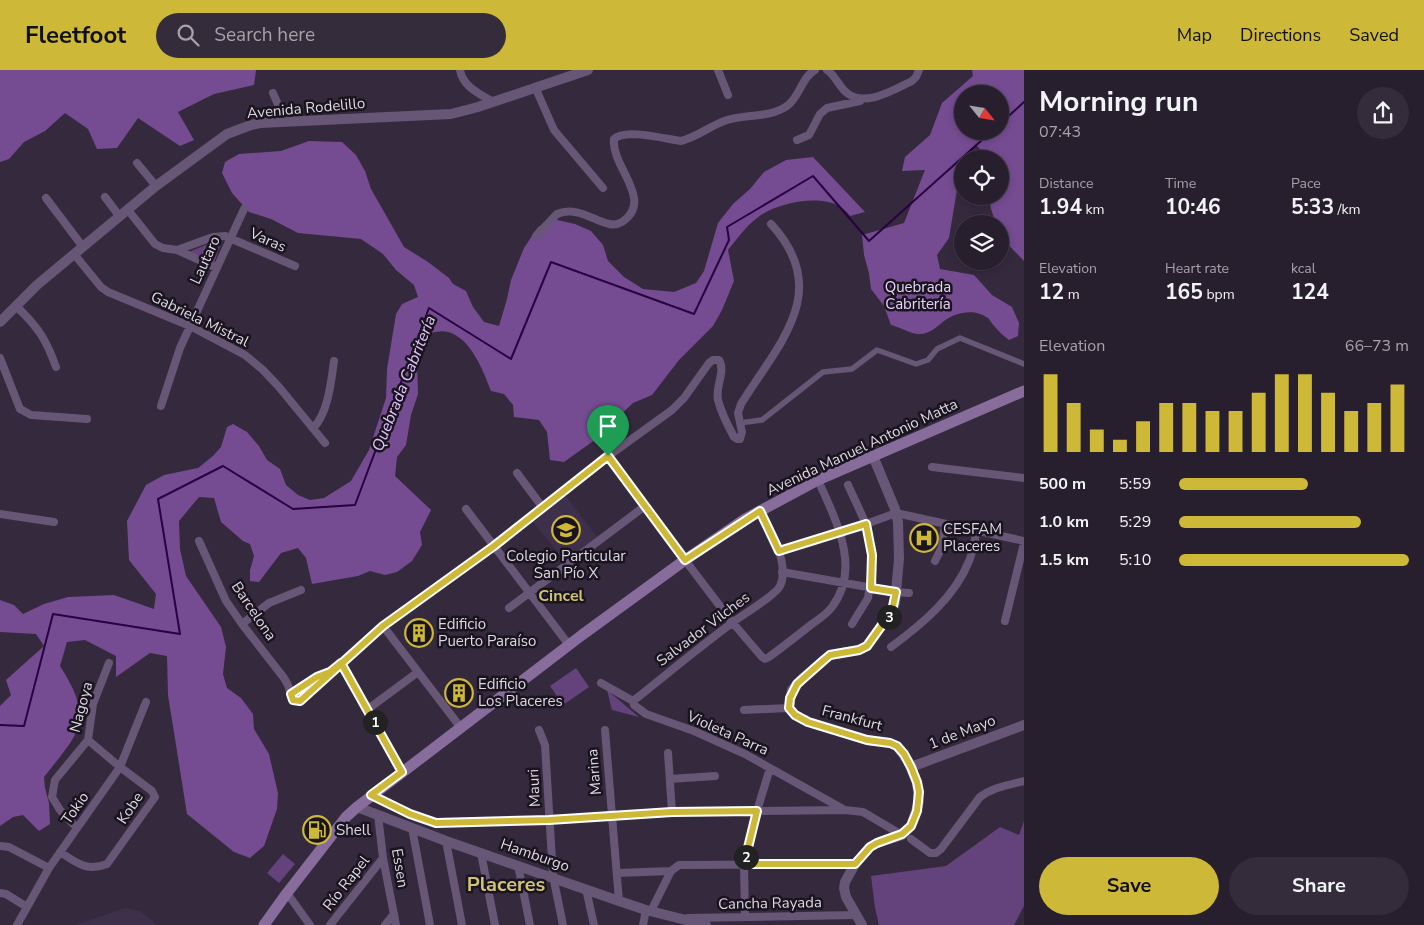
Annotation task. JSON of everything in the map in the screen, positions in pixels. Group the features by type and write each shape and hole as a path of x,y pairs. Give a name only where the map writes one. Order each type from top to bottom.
{"main road":[{"name":"Avenida Manuel Antonio Matta","path":"264,925 287,892 356,807 685,560 760,511 818,480 1024,391"}],"street":[{"path":"460,70 462,78 468,86 494,102"},
{"name":"Avenida Rodelillo","path":"0,319 37,285 156,186 227,134 251,125 286,121 451,114 494,102 575,72 588,70"},
{"path":"718,70 728,95"},
{"path":"536,236 561,212 585,213 612,226 619,224 630,216 635,206 634,197 615,152 614,139 617,136 631,134 681,141 725,120 760,116 792,102 809,74 815,70"},
{"path":"827,70 845,92 854,98 863,100"},
{"path":"796,140 809,135 820,114 827,108 870,99 912,81 919,70"},
{"path":"535,87 554,130 603,188"},
{"path":"273,93 286,121"},
{"path":"137,163 156,186"},
{"name":"Gabriela Mistral","path":"46,198 102,287 108,292 190,326 245,355 280,387 325,443"},
{"path":"105,198 155,244 163,248 177,250 217,268"},
{"name":"Lautaro","path":"161,406 177,357 190,326 244,209"},
{"path":"402,772 341,663 383,626 494,546 608,456 678,405 713,360 719,360 722,368 717,392 718,401 731,432 737,439 740,439 742,436 738,413 741,404 786,336 797,306 799,294 800,282 797,265 790,251 770,224"},
{"path":"177,250 213,237 225,236 231,238"},
{"name":"Varas","path":"231,238 295,266"},
{"path":"16,306 34,323 48,344 56,367"},
{"path":"739,423 762,420 823,372 852,369 877,350 916,364 928,360 937,349 960,338 1024,364"},
{"path":"0,358 20,409 31,415 86,419"},
{"path":"313,428 320,421 331,381 334,361"},
{"path":"608,456 732,622 765,659 769,658 829,611 838,597 843,582 845,562 841,532 818,480"},
{"path":"744,710 789,708 790,698 797,684 830,655 859,650 867,646 892,611 896,592 899,540 896,513 873,456"},
{"path":"932,467 1024,478"},
{"path":"517,473 542,508"},
{"path":"848,486 866,524 872,555 871,588 866,604 852,624"},
{"path":"509,608 645,506"},
{"path":"466,509 570,645"},
{"path":"760,511 779,551 782,561 782,574 909,593"},
{"path":"779,551 896,513 1024,542 1005,621"},
{"path":"0,514 54,522"},
{"path":"935,561 942,547 945,524"},
{"path":"891,648 930,617 959,580 970,559 977,531"},
{"name":"Barcelona","path":"200,541 226,601 284,678 293,700 300,701 341,663"},
{"name":"Salvador Vilches","path":"633,701 732,622 778,589 782,582 782,574"},
{"path":"242,624 269,603 301,590"},
{"path":"383,626 461,728"},
{"name":"Nagoya","path":"77,828 60,810 52,797 55,780 88,740 93,704 109,663"},
{"path":"368,709 418,672"},
{"name":"Violeta Parra","path":"600,683 633,701 634,705 646,714 726,746 845,810"},
{"name":"Tokio","path":"17,925 49,868 120,767 146,702"},
{"name":"Frankfurt","path":"789,708 795,715 808,722 867,740 890,743 897,746 904,754 917,782 919,802 907,837"},
{"name":"1 de Mayo","path":"911,767 1024,725"},
{"name":"Mauri","path":"539,730 545,745 553,876 563,925"},
{"name":"Marina","path":"605,730 619,901"},
{"name":"Kobe","path":"60,852 84,867 105,865 111,861 155,795 88,740"},
{"path":"668,754 672,812"},
{"path":"745,916 744,864 770,768"},
{"path":"670,779 715,776"},
{"path":"371,795 410,814 436,823 549,820 672,812 845,810 863,812 907,837 930,853 936,853 980,797 995,789 1024,781"},
{"name":"Hamburgo","path":"356,807 619,901 681,920 706,925"},
{"name":"Essen","path":"378,815 383,858 396,925"},
{"path":"412,828 430,925"},
{"path":"862,925 846,896 844,888 848,875 870,847 877,843 907,837"},
{"path":"446,840 462,925"},
{"path":"0,846 9,847 49,868"},
{"path":"481,853 495,925"},
{"name":"Río Rapel","path":"330,925 383,858"},
{"path":"643,925 648,910 671,871 678,864 855,864"},
{"path":"518,865 530,925"},
{"path":"617,873 671,871"},
{"path":"586,889 594,925"},
{"path":"287,892 310,925"},
{"path":"0,893 6,894 27,907"},
{"path":"385,925 394,914"},
{"name":"Cancha Rayada","path":"681,920 745,916 857,915"}],"shaded area":[{"path":"213,242 219,243 220,246 214,263 189,252"},
{"name":"Colegio Particular San Pío X","path":"565,495 598,538 566,563 533,522"},
{"path":"576,668 589,687 563,705 550,686"},
{"path":"607,690 639,717 612,710"},
{"path":"1024,821 1024,906 1014,925 879,925 871,876 946,866 1000,827 1019,835"},
{"path":"283,854 295,864 279,883 267,873"},
{"path":"125,908 140,911 157,925 76,925"}],"green space":[{"path":"0,70 256,70 254,85 214,94 178,112 194,140 180,146 138,118 117,148 97,149 88,129 65,113 45,131 24,142 9,159 0,162"},
{"name":"Quebrada Cabritería","path":"972,70 1024,70 1024,261 1009,245 1009,215 993,215 990,205 1009,205 1009,150 981,150 976,145 971,150 954,150 954,205 949,238 937,255 940,269 974,275 992,295 1012,307 1019,323 1018,336 1009,340 998,331 988,318 971,312 954,315 933,330 923,334 917,334 891,325 884,306 871,289 864,255 862,235 904,223 925,170 902,171 905,157 930,135 942,103 954,93 954,140 1009,140 1009,85 963,85 973,76"},
{"path":"309,141 342,142 356,155 365,171 371,189 404,247 428,262 449,278 453,284 466,291 473,307 484,322 499,326 511,280 524,248 538,227 557,220 575,224 591,231 603,245 608,261 624,277 643,289 674,292 696,283 704,271 718,223 733,204 750,189 764,172 786,160 813,157 865,212 850,216 843,209 833,204 823,201 811,201 787,204 775,208 753,221 728,250 734,281 713,326 679,360 652,395 633,403 592,442 564,462 550,460 547,432 539,420 514,417 513,405 504,394 491,391 476,357 464,341 446,331 429,333 419,343 417,359 418,394 411,415 406,445 397,457 395,476 431,510 420,532 422,545 412,561 397,572 385,575 370,571 358,576 312,584 306,558 298,548 281,553 259,582 250,581 250,570 254,556 250,544 243,541 221,522 214,498 199,497 179,521 180,549 186,576 221,627 226,647 223,674 227,688 241,698 253,714 254,729 269,754 278,793 277,809 264,846 250,858 234,852 187,814 168,695 167,656 150,653 116,677 116,656 85,640 67,642 60,666 71,685 80,713 79,725 74,736 44,777 49,803 50,824 39,831 23,815 13,817 0,826 0,706 11,695 6,680 44,646 36,634 0,632 0,600 14,605 23,614 44,604 68,597 114,595 154,609 156,594 129,560 127,521 146,485 164,475 198,468 221,447 227,427 233,424 247,432 259,446 267,460 280,469 286,485 298,495 310,500 324,498 351,481 369,450 386,398 387,369 396,314 402,304 418,297 414,285 396,270 383,254 361,239 298,233 271,219 249,212 232,193 222,173 225,162 239,154 281,151"}],"waterway":[{"name":"Quebrada Cabritería","path":"1009,116 1024,102"},
{"name":"Quebrada Cabritería","path":"0,725 24,726 53,614 180,634 158,499 223,466 293,509 355,505 429,308 511,359 551,262 694,314 729,240 727,227 813,176 869,241 982,140"}],"place":[{"name":"Colegio Particular San Pío X","path":"566,530"},
{"name":"CESFAM Placeres","path":"924,538"},
{"name":"Edificio Puerto Paraíso","path":"419,633"},
{"name":"Edificio Los Placeres","path":"459,693"},
{"name":"Shell","path":"317,830"}],"district":[{"name":"Cincel","path":"561,595"},
{"name":"Placeres","path":"506,884"}],"route":[{"path":"608,456 494,546 383,626 330,672 321,683 300,701 296,702 293,700 291,694 317,677 330,672 341,663 402,772 371,795 410,814 436,823 549,820 672,812 757,811 744,864 855,864 870,847 902,834 911,826 915,817 919,802 919,792 911,767 897,746 890,743 867,740 808,722 795,715 789,708 792,690 802,678 830,655 855,652 863,649 892,611 896,592 871,588 872,555 866,524 779,551 767,522 760,511 685,560 608,456"}]}
